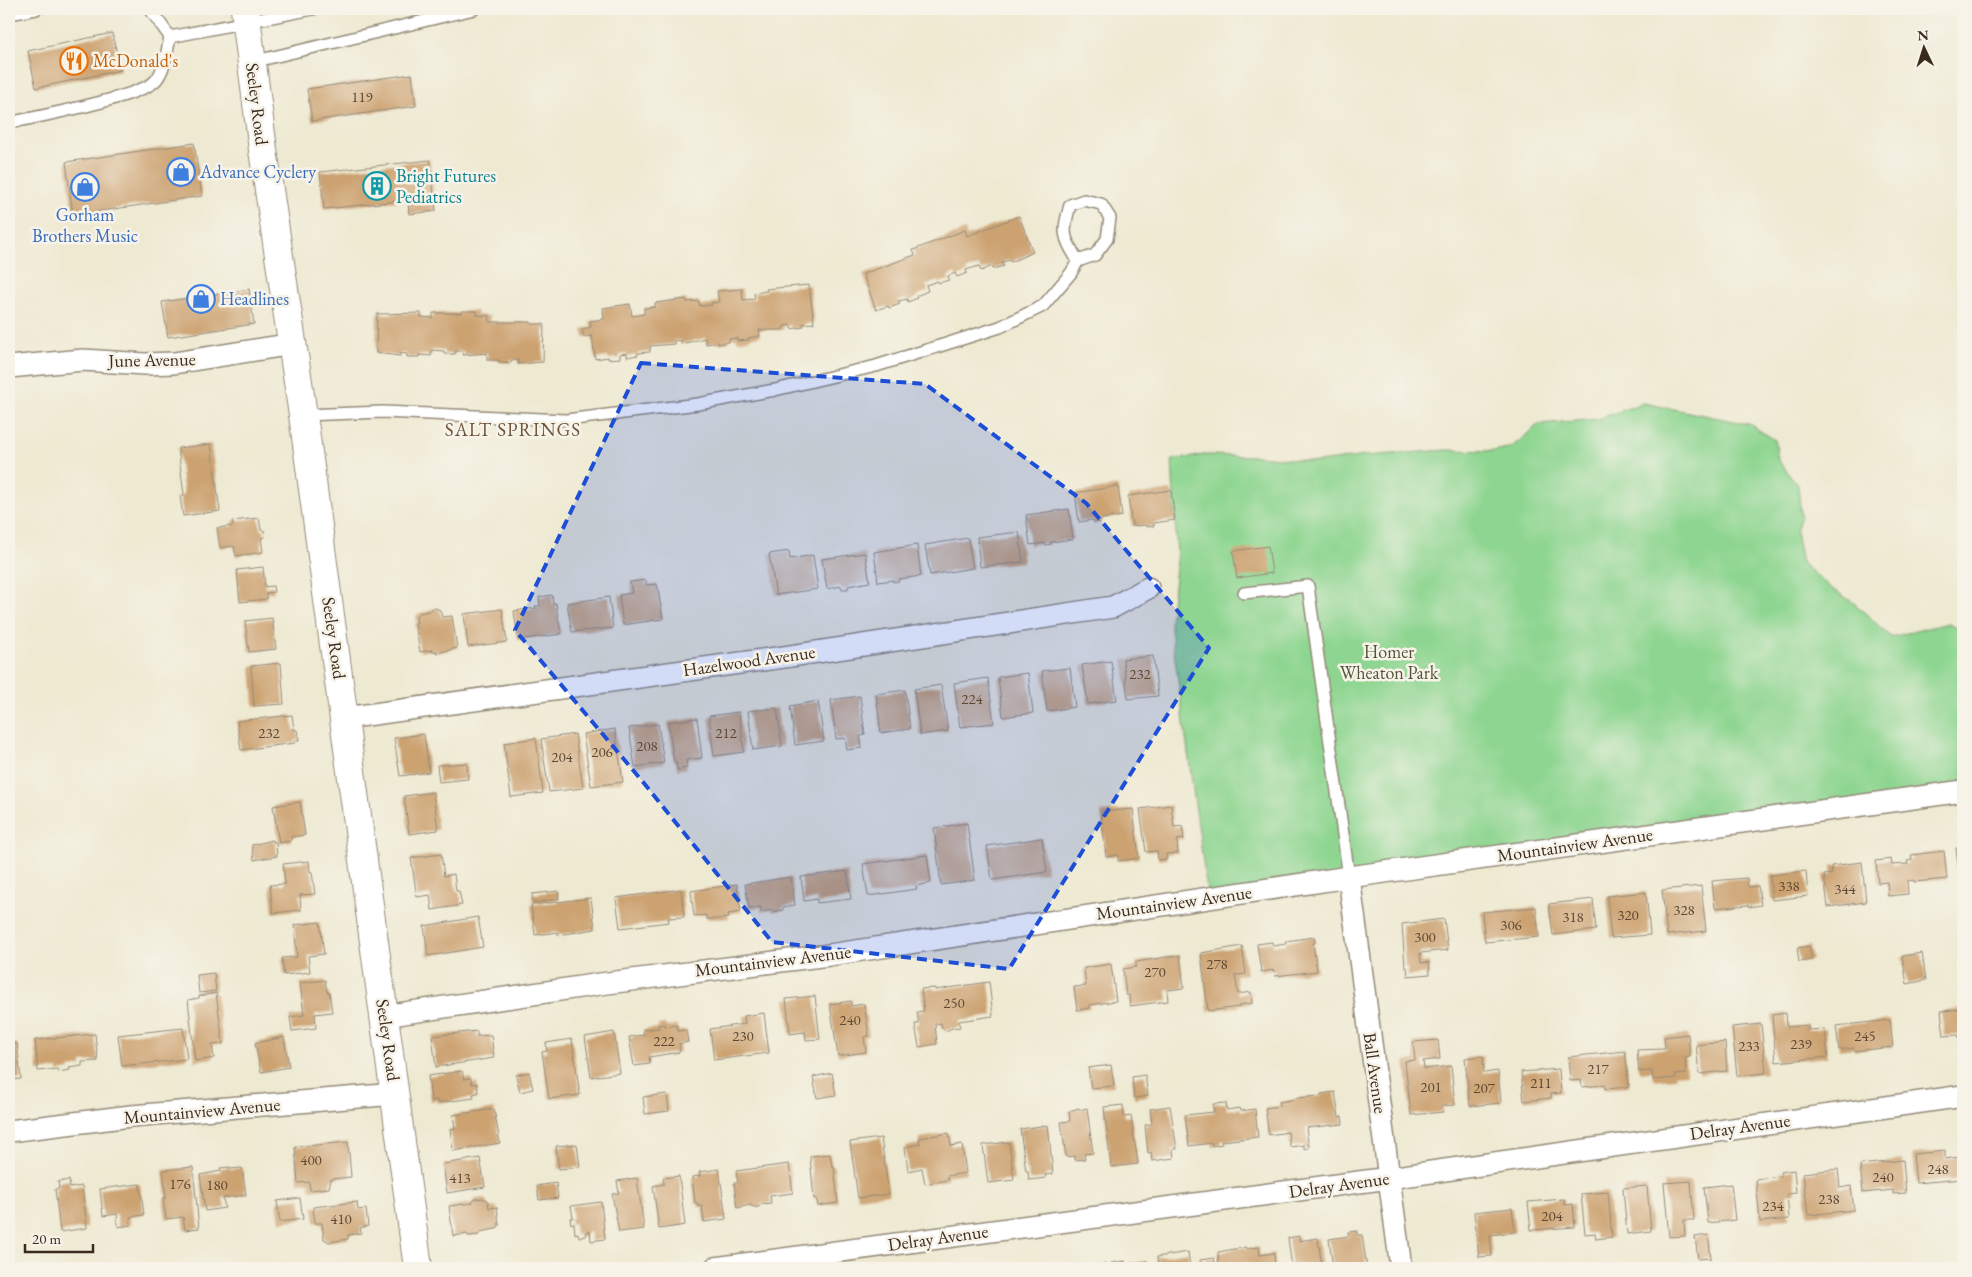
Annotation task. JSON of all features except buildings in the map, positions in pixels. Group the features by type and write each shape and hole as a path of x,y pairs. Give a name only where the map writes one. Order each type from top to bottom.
{"street":[{"name":"Seeley Road","path":"246,15 263,150 293,344 345,718 418,1268"},
{"name":"June Avenue","path":"9,367 82,360 145,364 174,363 293,344"},
{"name":"Hazelwood Avenue","path":"345,718 794,655 1113,607 1148,588"},
{"name":"Mountainview Avenue","path":"384,1016 600,984 829,955 1349,877 1963,791"},
{"name":"Ball Avenue","path":"1349,877 1401,1268"},
{"name":"Mountainview Avenue","path":"9,1131 131,1116 395,1094"},
{"name":"Delray Avenue","path":"714,1268 1389,1178 1963,1096"}],"lane":[{"path":"9,14 36,9"},
{"path":"9,123 131,95 156,82 165,61 170,36 150,9"},
{"path":"170,36 246,15 313,9"},
{"path":"252,62 474,9"},
{"path":"303,415 383,412 566,420 698,404 775,390 876,366 1000,327 1043,306 1071,273 1078,261 1095,256 1107,239 1110,218 1101,204 1084,200 1070,205 1064,227 1065,239 1078,261"},
{"path":"1244,594 1308,586 1349,877"}],"highlighted area":[{"path":"641,363 925,384 1086,503 1209,648 1009,969 772,942 643,782 515,630"}],"green space":[{"name":"Homer Wheaton Park","path":"1643,403 1749,424 1775,440 1778,460 1798,485 1801,515 1796,531 1802,563 1831,588 1854,603 1891,637 1948,623 1963,630 1963,791 1208,898 1170,622 1177,559 1172,460 1204,455 1259,456 1318,462 1366,456 1447,450 1494,451 1512,447 1539,424 1598,419"}],"place":[{"name":"McDonald's","path":"74,61"},
{"name":"Advance Cyclery","path":"181,172"},
{"name":"Bright Futures Pediatrics","path":"377,186"},
{"name":"Gorham Brothers Music","path":"85,187"},
{"name":"Headlines","path":"201,299"}],"district":[{"name":"SALT SPRINGS","path":"513,429"}]}
